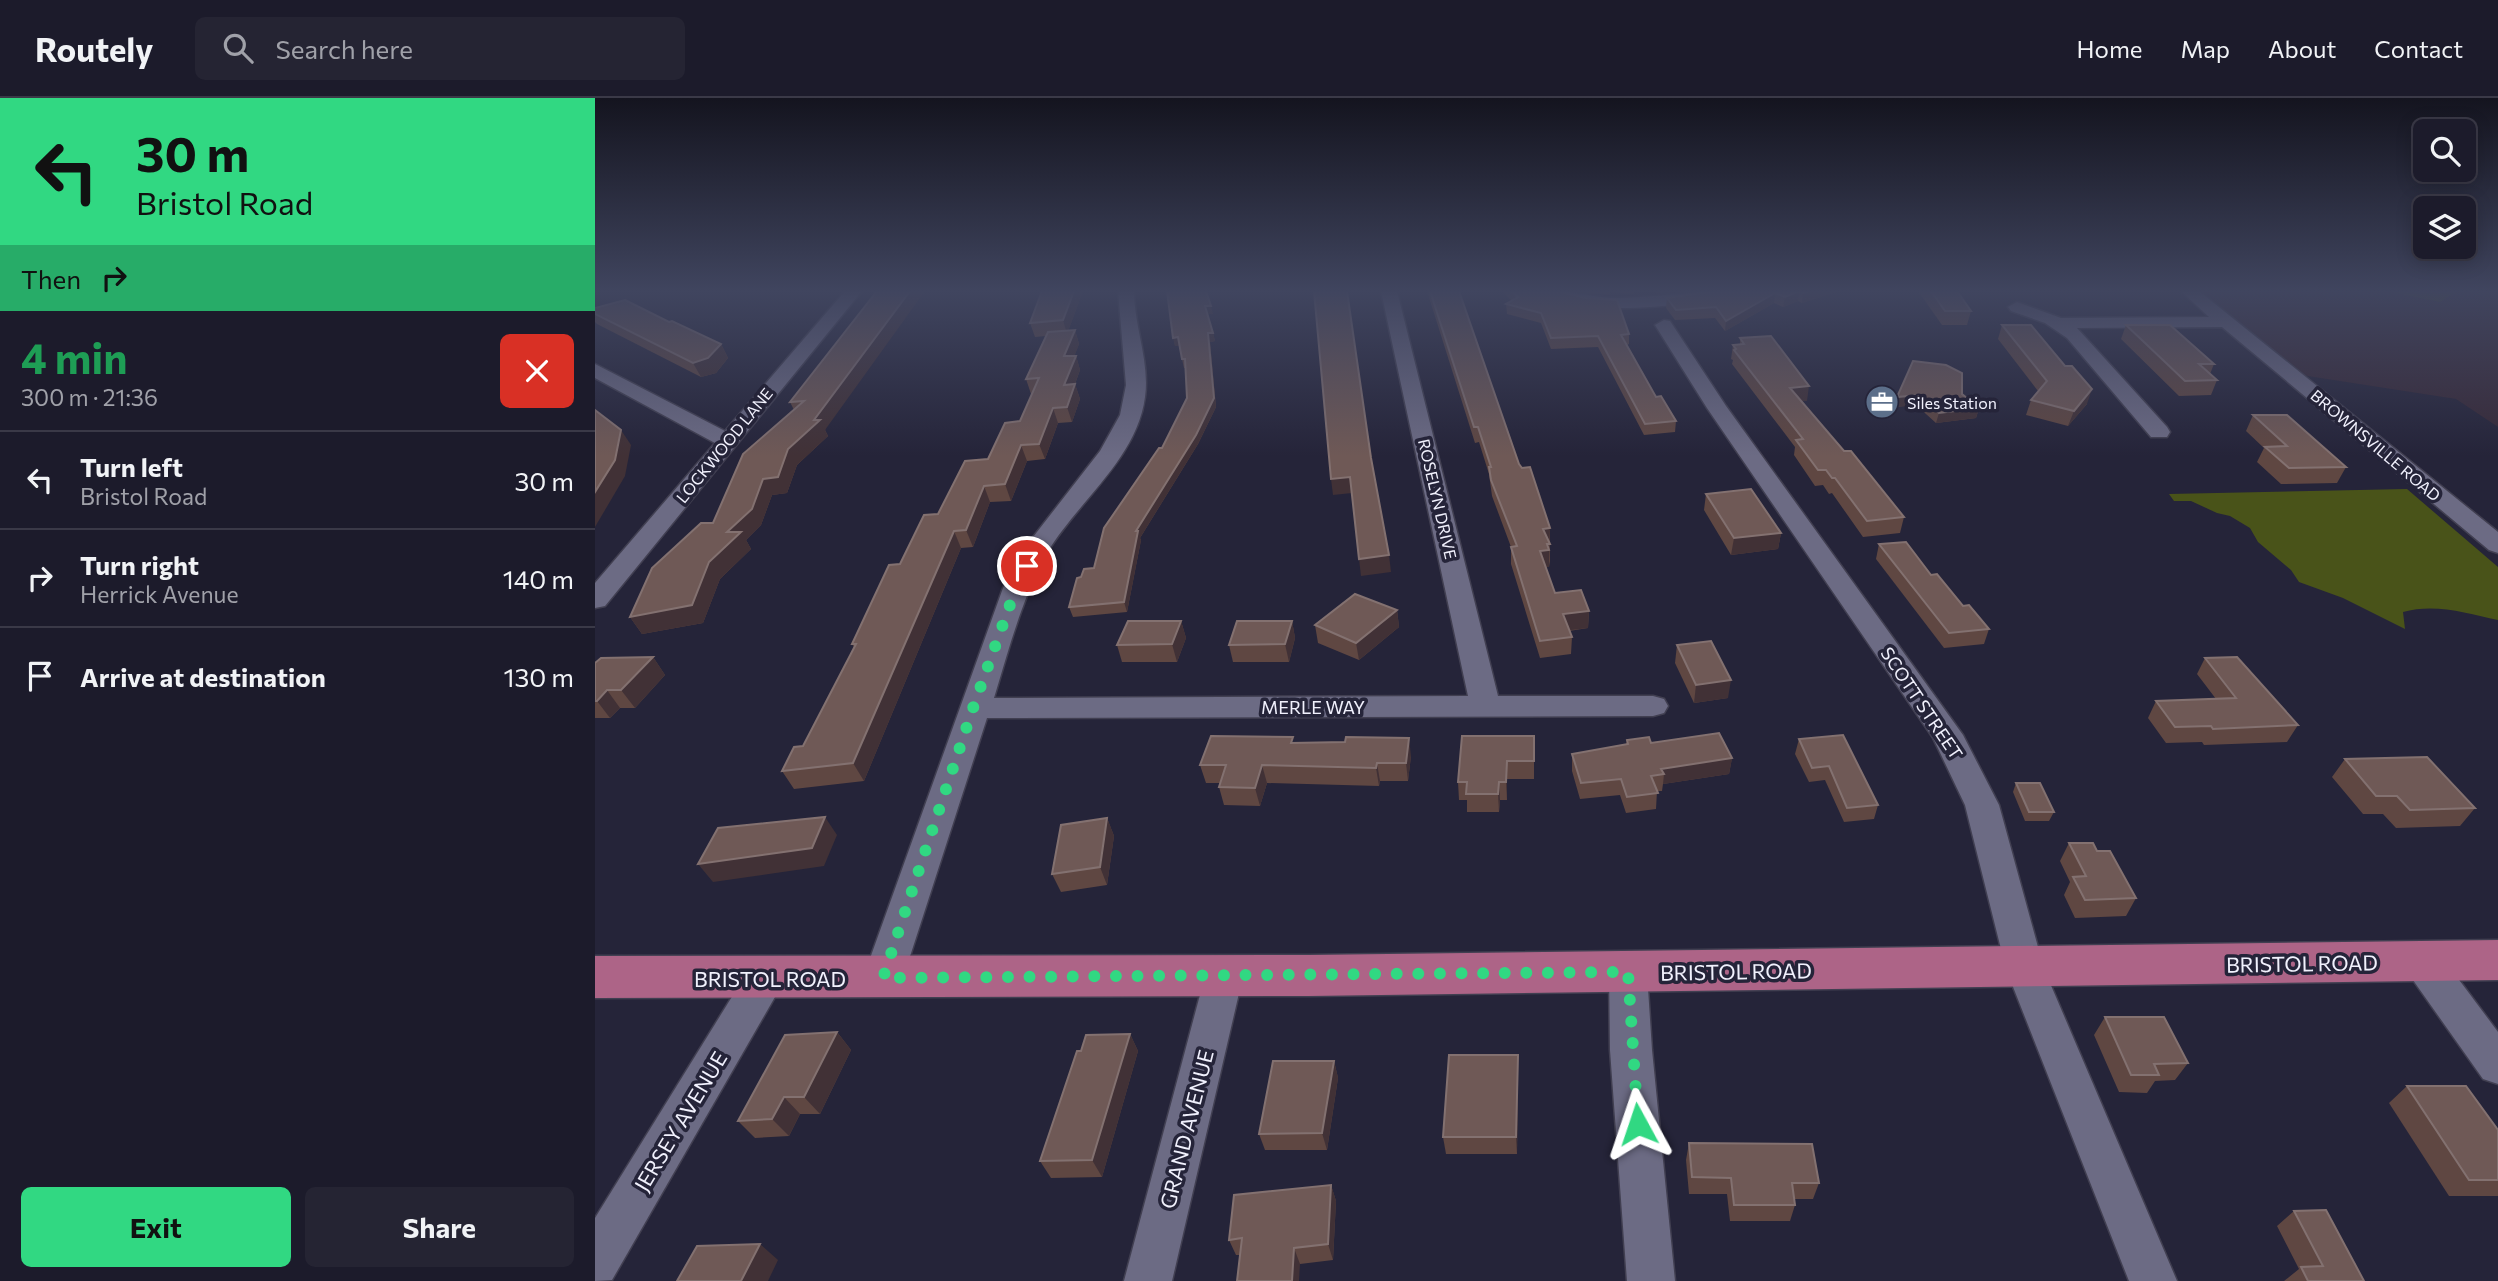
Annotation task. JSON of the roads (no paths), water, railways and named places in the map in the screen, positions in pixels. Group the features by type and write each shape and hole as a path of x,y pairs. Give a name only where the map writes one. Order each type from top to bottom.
{"main road":[{"name":"BRISTOL ROAD","path":"595,977 883,978 2025,969 2498,960"}],"street":[{"name":"LOCKWOOD LANE","path":"595,600 808,346"},
{"path":"883,978 1016,588 1027,566 1126,427 1132,413 1136,389 1132,346"},
{"name":"ROSELYN DRIVE","path":"1402,346 1485,707"},
{"name":"SCOTT STREET","path":"1678,346 1717,408 1947,735 1959,757 1982,805 2025,969 2153,1281"},
{"path":"2084,346 2159,432"},
{"name":"BROWNSVILLE ROAD","path":"2257,346 2498,545"},
{"path":"595,370 728,441"},
{"name":"MERLE WAY","path":"973,708 1653,706"},
{"path":"2422,961 2498,1065"},
{"path":"1628,972 1651,1281"},
{"name":"GRAND AVENUE","path":"1148,1281 1224,976"},
{"name":"JERSEY AVENUE","path":"595,1264 765,978"}],"place":[{"name":"Siles Station","path":"1882,402"}]}
